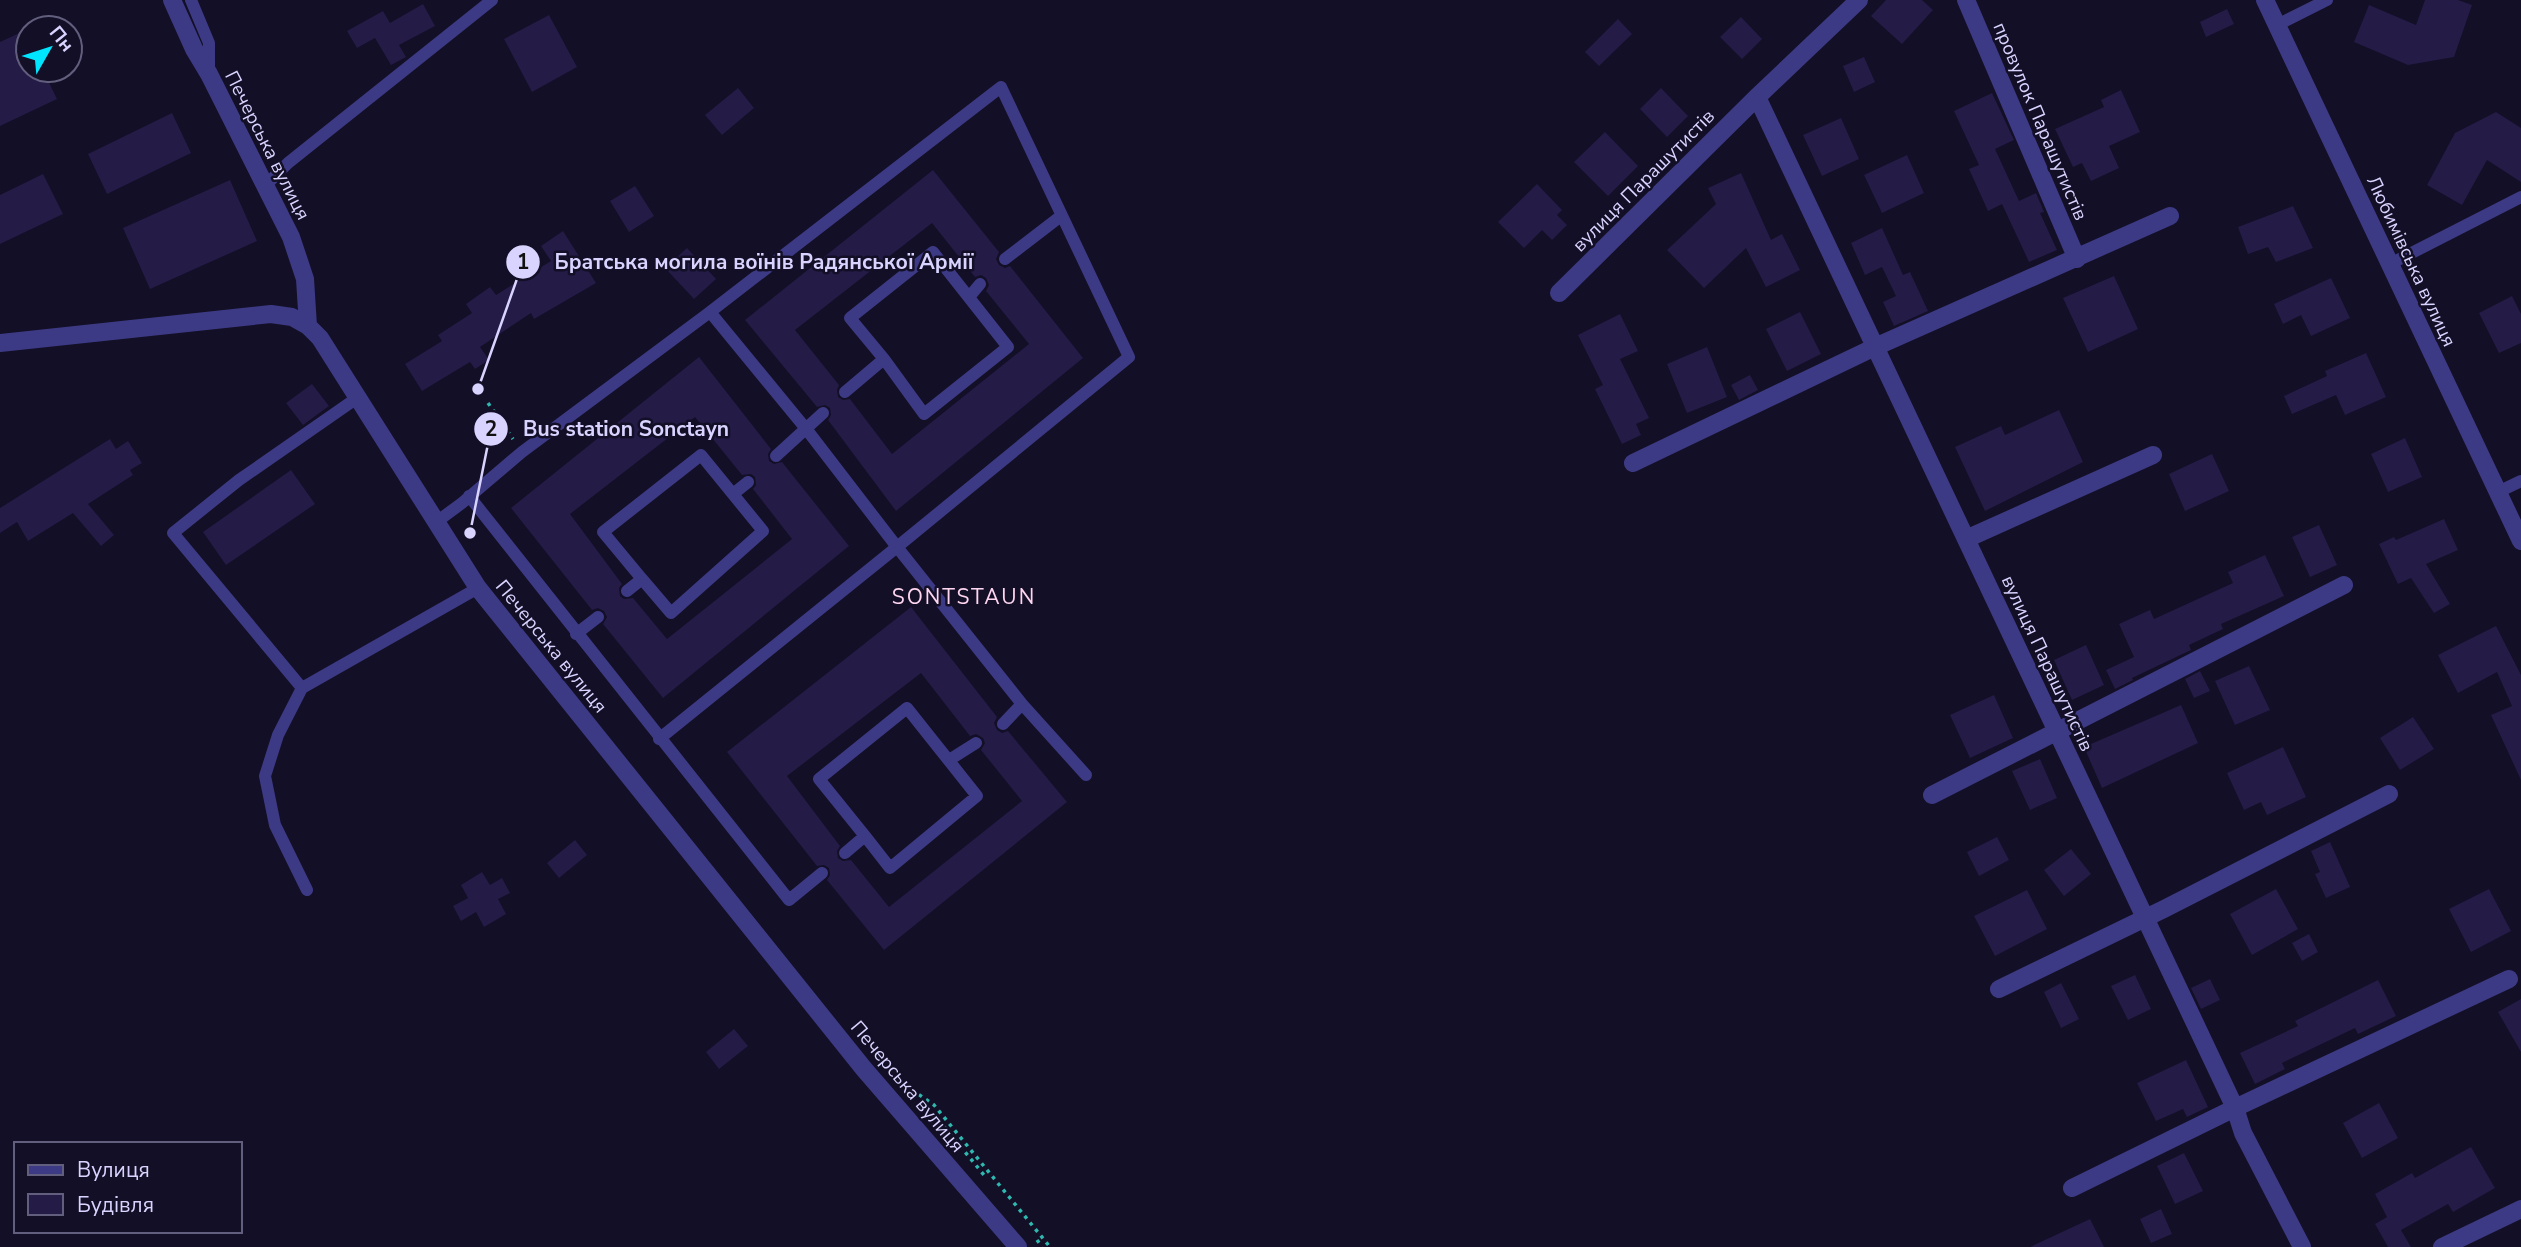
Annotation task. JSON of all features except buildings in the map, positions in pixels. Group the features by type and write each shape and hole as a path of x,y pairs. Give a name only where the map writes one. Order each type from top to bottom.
{"street":[{"name":"Печерська вулиця","path":"172,0 194,49 291,237 305,279 308,326 320,338 478,588 864,1069 1018,1247"},
{"name":"вулиця Парашутистів","path":"1559,293 1756,97 1859,0"},
{"name":"провулок Парашутистів","path":"1966,0 2077,259"},
{"name":"Любимівська вулиця","path":"2266,0 2521,541"},
{"name":"вулиця Парашутистів","path":"1756,97 2235,1108 2243,1133 2302,1247"},
{"path":"1633,463 1875,347 2170,216"},
{"path":"0,343 250,314 292,317 308,326"},
{"path":"1966,539 2153,455"},
{"path":"1932,795 2344,585"},
{"path":"1999,989 2389,794"},
{"path":"2072,1188 2509,979"},
{"path":"2442,1247 2521,1209"}],"lane":[{"path":"191,0 209,43 209,74"},
{"path":"265,186 299,155 492,0"},
{"path":"2277,25 2327,0"},
{"path":"435,523 522,452 710,312 1001,88 1129,357 659,739"},
{"path":"2390,264 2521,197"},
{"path":"1005,259 1061,216"},
{"path":"933,252 1008,347 924,414 884,359 850,318 933,252"},
{"path":"970,296 980,284"},
{"path":"710,312 807,430 1022,704 1086,775"},
{"path":"845,392 884,359"},
{"path":"302,688 173,533 239,480 357,398"},
{"path":"776,456 823,413"},
{"path":"701,454 763,531 671,613 642,579 603,532 701,454"},
{"path":"2498,492 2521,481"},
{"path":"733,494 748,482"},
{"path":"469,496 789,900 822,873"},
{"path":"627,591 642,579"},
{"path":"307,890 275,825 265,776 278,735 302,688 478,588"},
{"path":"576,634 598,617"},
{"path":"1003,724 1022,704"},
{"path":"907,708 977,796 890,869 864,836 819,779 907,708"},
{"path":"948,760 976,743"},
{"path":"845,853 864,836"}],"path":[{"path":"488,403 522,452"},
{"path":"898,1081 934,1105 1050,1247"}],"place":[{"name":"Братська могила воїнів Радянської Армії","path":"478,389"},
{"name":"Bus station Sonctayn","path":"470,533"}],"district":[{"name":"SONTSTAUN","path":"964,597"}]}
